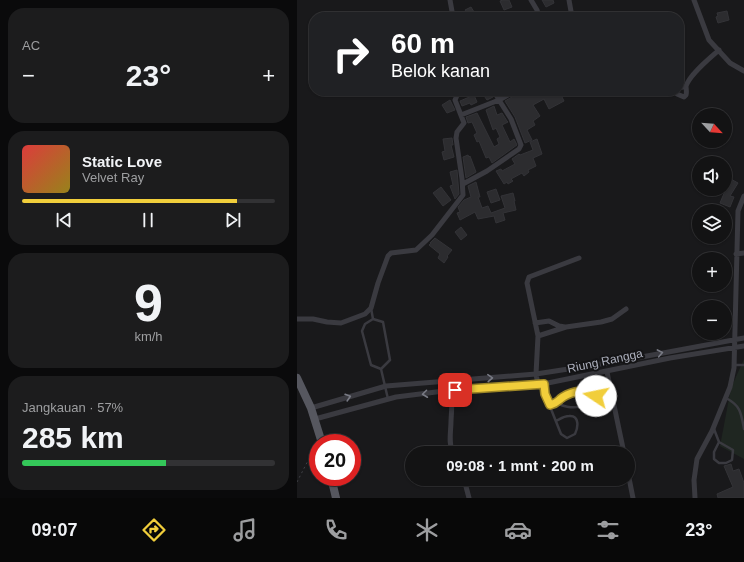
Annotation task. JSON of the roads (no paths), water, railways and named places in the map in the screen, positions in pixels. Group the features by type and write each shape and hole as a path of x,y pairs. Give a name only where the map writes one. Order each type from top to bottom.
{"main road":[{"path":"297,378 311,408 319,434"},
{"path":"333,486 336,498"}],"street":[{"path":"450,0 452,12"},
{"path":"531,0 538,12"},
{"path":"569,0 571,12"},
{"path":"694,0 709,40 730,62 744,71"},
{"path":"684,96 687,92 686,86 700,67 719,50"},
{"path":"297,319 313,319 341,323 365,314 371,308 388,256 394,252 416,250 424,244 463,195 463,184 456,134 464,122 455,100 457,96"},
{"path":"463,184 487,171 521,147 511,119 497,96"},
{"path":"461,115 506,96"},
{"path":"695,498 694,480 697,459 713,429 729,387 735,365 738,211 744,196"},
{"path":"736,254 744,253"},
{"path":"537,385 536,374 538,336 527,280 529,277 579,258"},
{"path":"538,336 566,327 613,319 626,309"},
{"path":"535,323 549,321 559,326 566,327"},
{"path":"311,408 386,386 536,374 621,361 744,338"},
{"name":"Riung Rangga","path":"315,419 388,399 452,390 544,384 670,358 744,346"},
{"path":"607,372 623,446"},
{"path":"451,380 451,446"},
{"path":"466,486 469,498"},
{"path":"631,486 633,498"}],"lane":[{"path":"371,308 373,319"},
{"path":"373,319 383,322 390,360 381,368 371,365 362,331 365,324 373,319"},
{"path":"735,365 744,364"},
{"path":"381,368 388,399"},
{"path":"544,384 545,394 559,430 563,436 567,438 575,434 578,426 577,420 573,416 568,416 556,421"},
{"path":"550,405 558,403 564,397 578,392 589,391 594,393 596,396 596,399 587,405 564,407 558,403"},
{"path":"725,398 734,402 738,407 744,429"},
{"path":"713,429 719,442 731,447 733,450 732,460 726,464 719,463 714,458 714,452 719,442"}]}
